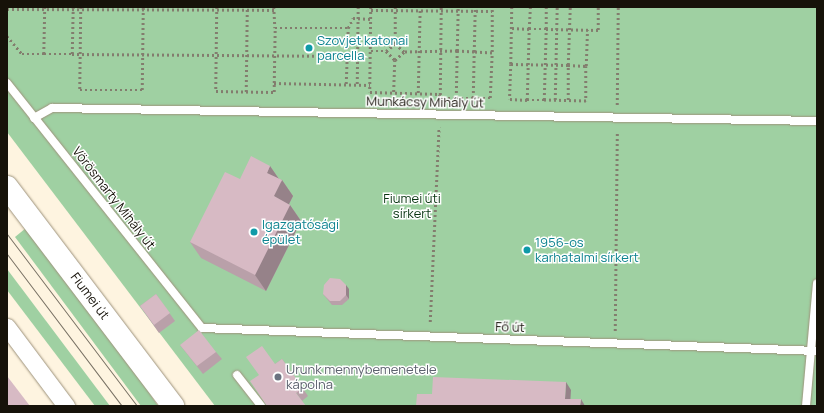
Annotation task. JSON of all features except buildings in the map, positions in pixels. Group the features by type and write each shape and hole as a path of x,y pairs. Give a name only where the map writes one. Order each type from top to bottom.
{"main road":[{"name":"Fiumei út","path":"7,186 173,406"}],"street":[{"path":"7,327 66,406"}],"lane":[{"name":"Vörösmarty Mihály út","path":"7,83 202,328"},
{"name":"Munkácsy Mihály út","path":"34,118 52,108 617,116 817,121"},
{"path":"806,406 813,350 817,283"},
{"name":"Fő út","path":"202,328 813,350"},
{"path":"237,375 261,406"}],"path":[{"path":"357,84 358,7"},
{"path":"474,98 475,7"},
{"path":"492,7 492,11 492,53 490,98 443,98 439,94 370,92 371,8 420,8 492,11"},
{"path":"512,7 510,99 586,100 587,30"},
{"path":"527,100 530,7"},
{"path":"544,100 546,7"},
{"path":"555,100 557,7"},
{"path":"568,100 570,7"},
{"path":"512,28 598,30 598,7"},
{"path":"615,343 618,7"},
{"path":"7,8 274,9 274,92 216,92 218,55 217,9"},
{"path":"44,54 45,8"},
{"path":"72,54 73,8"},
{"path":"81,8 80,90 142,90 143,8"},
{"path":"395,8 395,44 404,52 457,51 492,53"},
{"path":"418,94 420,8"},
{"path":"246,9 246,92"},
{"path":"429,337 440,114 441,9"},
{"path":"456,98 458,9"},
{"path":"346,84 348,28 353,18 370,19"},
{"path":"275,28 348,28"},
{"path":"7,36 22,54 347,56"},
{"path":"371,51 386,51 395,44"},
{"path":"386,51 395,60"},
{"path":"394,93 395,60 404,52"},
{"path":"511,64 586,66"},
{"path":"274,83 370,85"}],"green space":[{"name":"Fiumei úti sírkert","path":"7,7 817,7 817,406 215,406 7,132"},
{"path":"26,228 158,406 141,406 15,237"},
{"path":"7,269 110,406 95,406 7,290"}],"tram line":[{"path":"7,234 137,406"},
{"path":"7,254 122,406"}],"place":[{"name":"Szovjet katonai parcella","path":"309,48"},
{"name":"Igazgatósági épület","path":"254,232"},
{"name":"1956-os karhatalmi sírkert","path":"527,250"},
{"name":"Urunk mennybemenetele kápolna","path":"278,377"}]}
